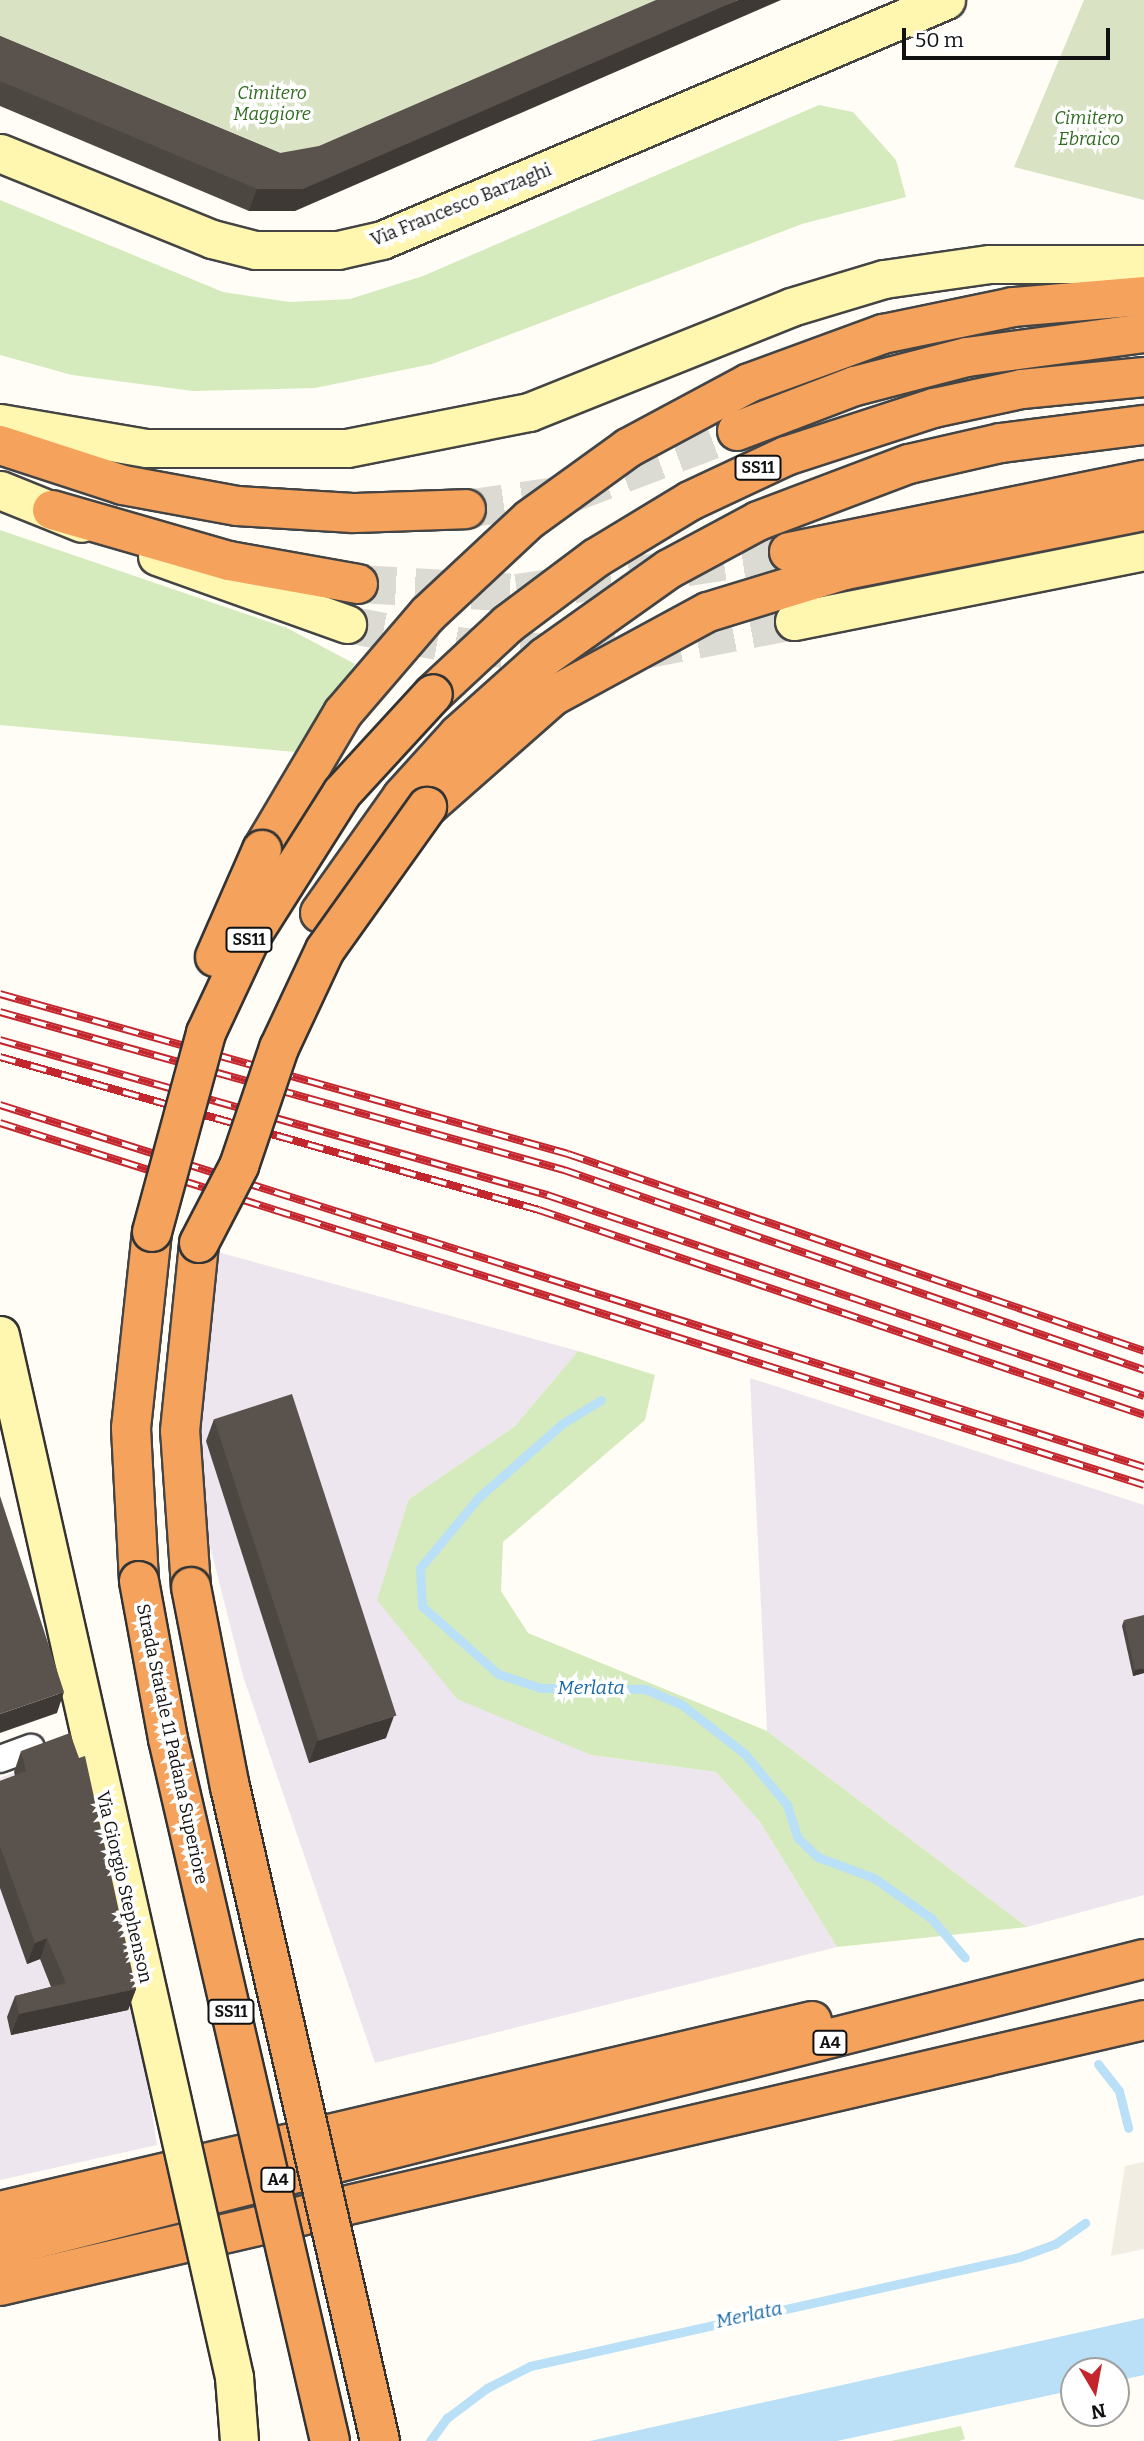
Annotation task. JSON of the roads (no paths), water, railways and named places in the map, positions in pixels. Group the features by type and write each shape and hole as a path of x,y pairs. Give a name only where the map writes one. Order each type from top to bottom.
{"highway":[{"path":"152,1232 155,1131 187,1023 262,850 360,690 462,580 530,519 602,465 706,403 836,349 927,323 1060,300 1144,296"},
{"path":"737,431 855,386 955,360 1144,333"},
{"name":"Strada Statale 11 Padana Superiore","path":"330,2441 146,1633 131,1428 152,1232 206,1033 252,934 342,793 433,694 553,588 640,530 749,472 839,436 934,408 1022,389 1144,377"},
{"name":"SS11","path":"380,2441 230,1787 191,1587 180,1430 199,1243 250,1057 292,964 402,797 498,697 629,594 808,500 954,453 1144,425"},
{"path":"0,445 123,485 237,506 365,513 466,509"},
{"path":"789,552 1144,480"},
{"path":"52,510 240,563 358,584"},
{"path":"199,1243 239,1166 300,998 362,891 464,770 583,676 708,612 789,585 1144,511"},
{"name":"A4","path":"0,2248 1144,1959"},
{"path":"0,2211 839,2015 1104,1969"},
{"path":"0,2286 376,2202 1144,2020"},
{"path":"0,2308 376,2202"}],"street":[{"name":"Via Francesco Barzaghi","path":"0,153 212,239 255,250 338,250 382,240 946,0"},
{"path":"0,422 146,448 347,448 529,412 739,327 884,279 990,264 1144,264"},
{"path":"0,490 153,555 347,624"},
{"path":"794,621 1144,551"},
{"name":"Via Giorgio Stephenson","path":"0,1335 234,2377 239,2441"},
{"path":"0,1759 31,1748"}],"water":[{"path":"1144,2318 1144,2375 1130,2378 1130,2357 1060,2357 1060,2393 837,2441 590,2441"}],"waterway":[{"name":"Merlata","path":"601,1400 563,1423 478,1498 420,1568 422,1606 498,1674 541,1688 645,1689 681,1704 745,1754 787,1805 798,1838 818,1857 874,1878 931,1918 965,1958"},
{"name":"Merlata","path":"1098,2064 1119,2091 1128,2128"},
{"name":"Merlata","path":"430,2441 447,2418 487,2388 530,2366 1019,2257 1055,2244 1085,2223"}],"tunnel":[{"path":"466,509 570,494 737,431"},
{"path":"358,584 517,593 789,552"},
{"path":"347,624 465,646 579,654 643,650 794,621"}],"railway":[{"path":"0,994 568,1154 1144,1351"},
{"path":"0,1012 564,1170 1144,1370"},
{"path":"0,1040 547,1195 1144,1396"},
{"path":"0,1057 539,1210 1144,1415"},
{"path":"0,1105 1144,1467"},
{"path":"0,1123 1144,1485"}],"park label":[{"name":"Cimitero Maggiore","path":"272,104"},
{"name":"Cimitero Ebraico","path":"1089,129"}]}
